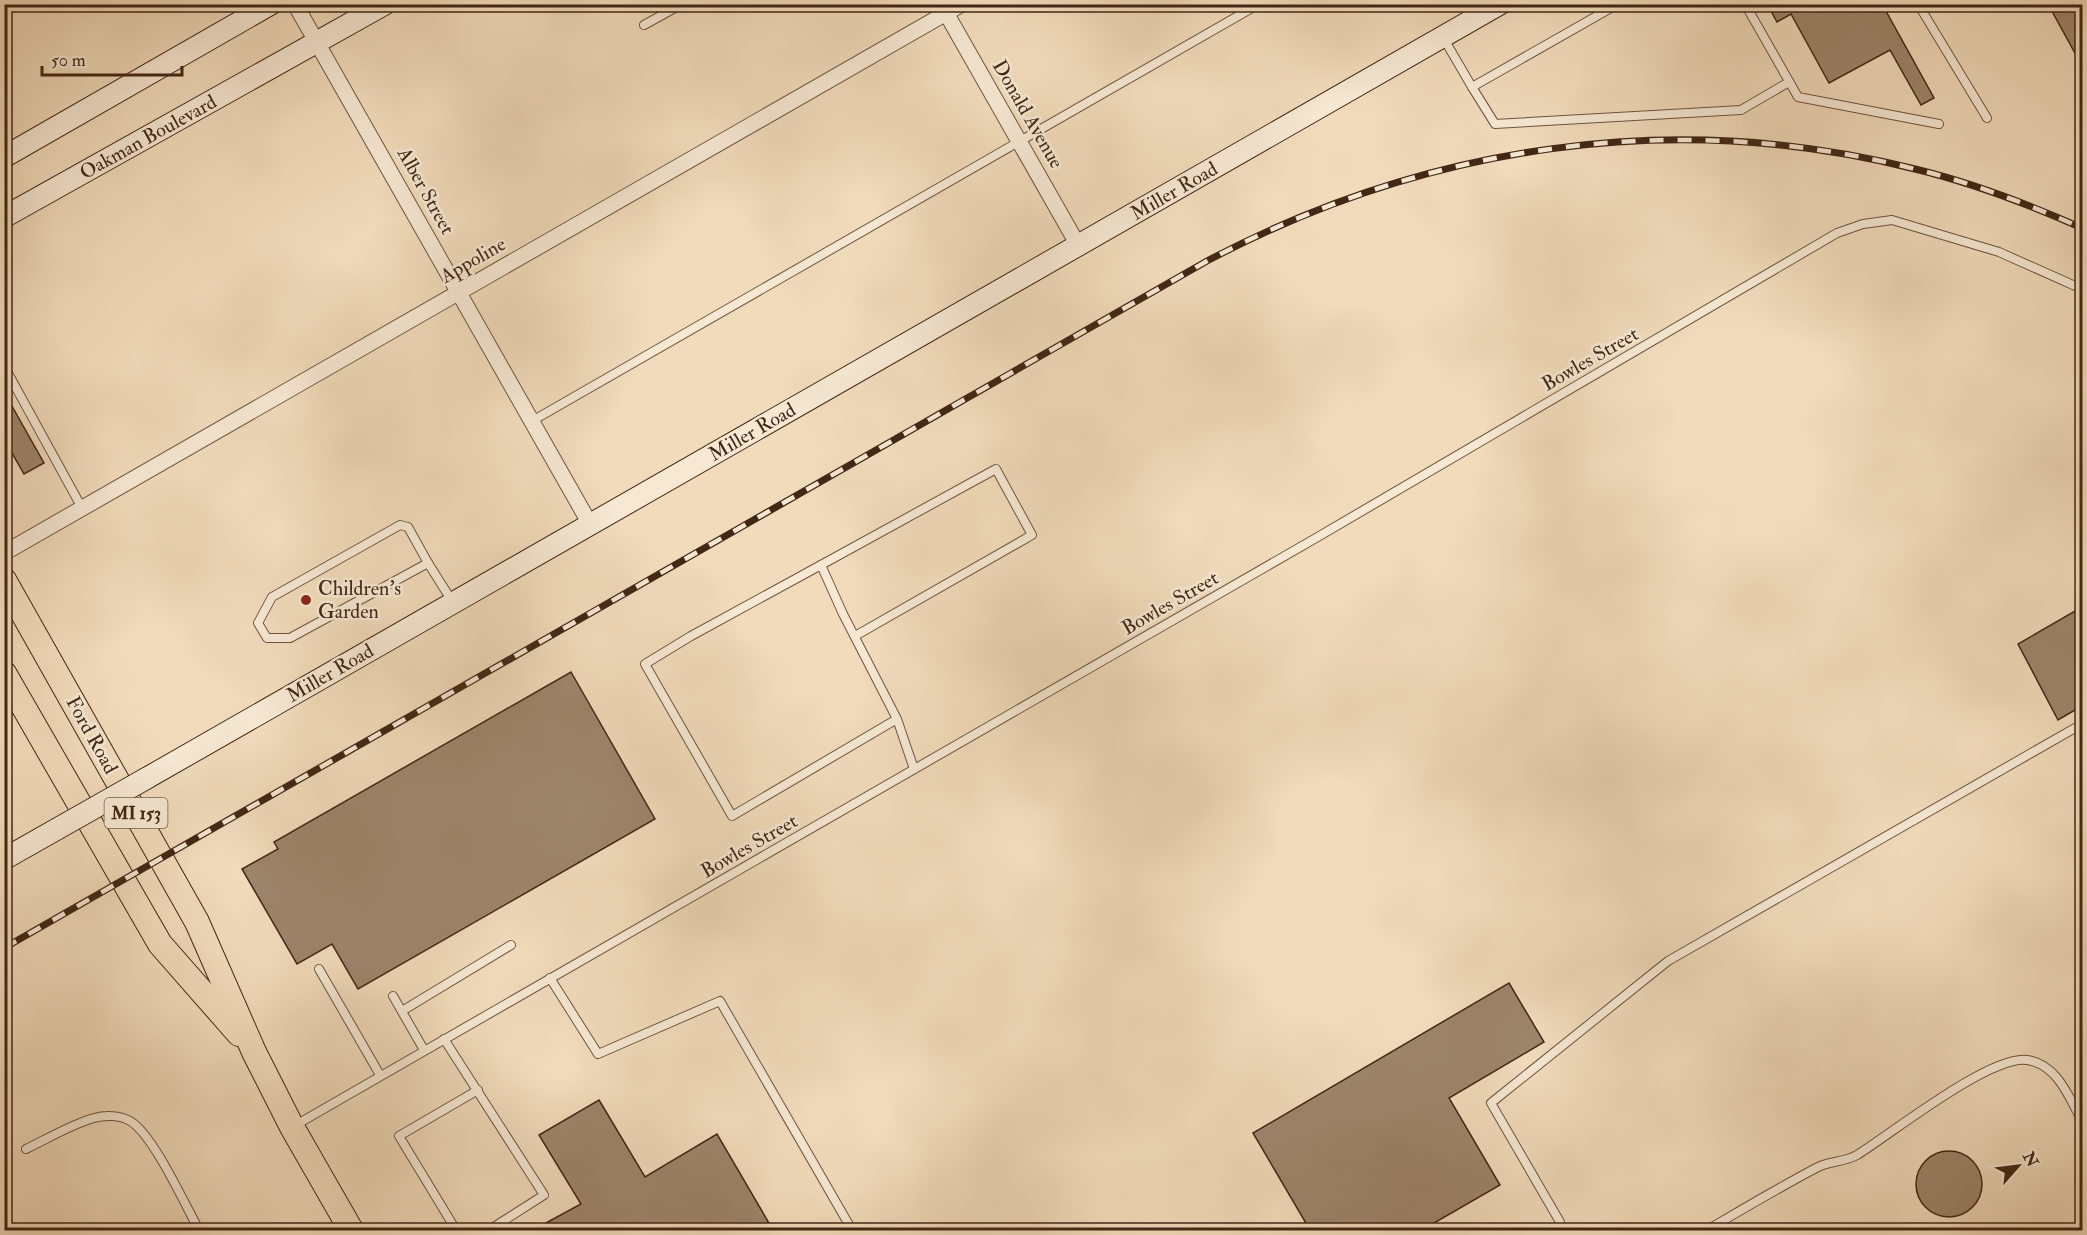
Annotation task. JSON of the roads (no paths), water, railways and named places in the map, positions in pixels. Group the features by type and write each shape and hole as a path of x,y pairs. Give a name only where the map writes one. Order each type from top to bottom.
{"main road":[{"name":"Ford Road","path":"4,580 197,922 254,1052 292,1127 351,1230"},
{"name":"Ford Road","path":"4,673 160,944 254,1052"}],"street":[{"path":"4,157 271,4"},
{"name":"Alber Street","path":"295,4 590,524"},
{"name":"Oakman Boulevard","path":"4,217 385,4"},
{"name":"Appoline","path":"4,553 459,292 943,9 962,4"},
{"name":"Miller Road","path":"4,859 1500,4"},
{"name":"Donald Avenue","path":"943,9 1078,245"}],"lane":[{"path":"644,25 682,4"},
{"path":"532,421 1259,4"},
{"path":"1472,87 1618,4"},
{"path":"1745,4 1798,97 1939,124"},
{"path":"1918,4 1987,118"},
{"path":"1443,38 1495,124 1742,110 1789,82"},
{"name":"Bowles Street","path":"292,1127 1316,538 1837,234 1863,224 1892,220 1999,252 2082,289"},
{"path":"4,366 82,508"},
{"path":"855,636 1032,535 996,469 691,636 645,664 732,816 897,719"},
{"path":"428,563 290,638 267,638 258,623 272,597 400,525 408,528 453,603"},
{"path":"821,565 897,719 914,770"},
{"path":"1560,1222 1491,1103 1668,961 2082,724"},
{"path":"402,1011 511,945"},
{"path":"319,969 380,1075"},
{"path":"550,978 598,1054 720,1001 852,1230"},
{"path":"393,996 424,1050"},
{"path":"444,1039 544,1195 489,1230"},
{"path":"1707,1230 1820,1166 1854,1157 1965,1083 1999,1066 2025,1059 2046,1065 2060,1082 2082,1121"},
{"path":"456,1230 399,1136 478,1090"},
{"path":"26,1149 94,1118 117,1116 129,1120 141,1129 152,1144 199,1230"}],"railway":[{"path":"4,948 1207,261 1290,221 1376,189 1463,165 1552,149 1642,141 1733,141 1824,151 1915,169 2000,195 2082,228"}],"place":[{"name":"Children's Garden","path":"306,600"}]}
